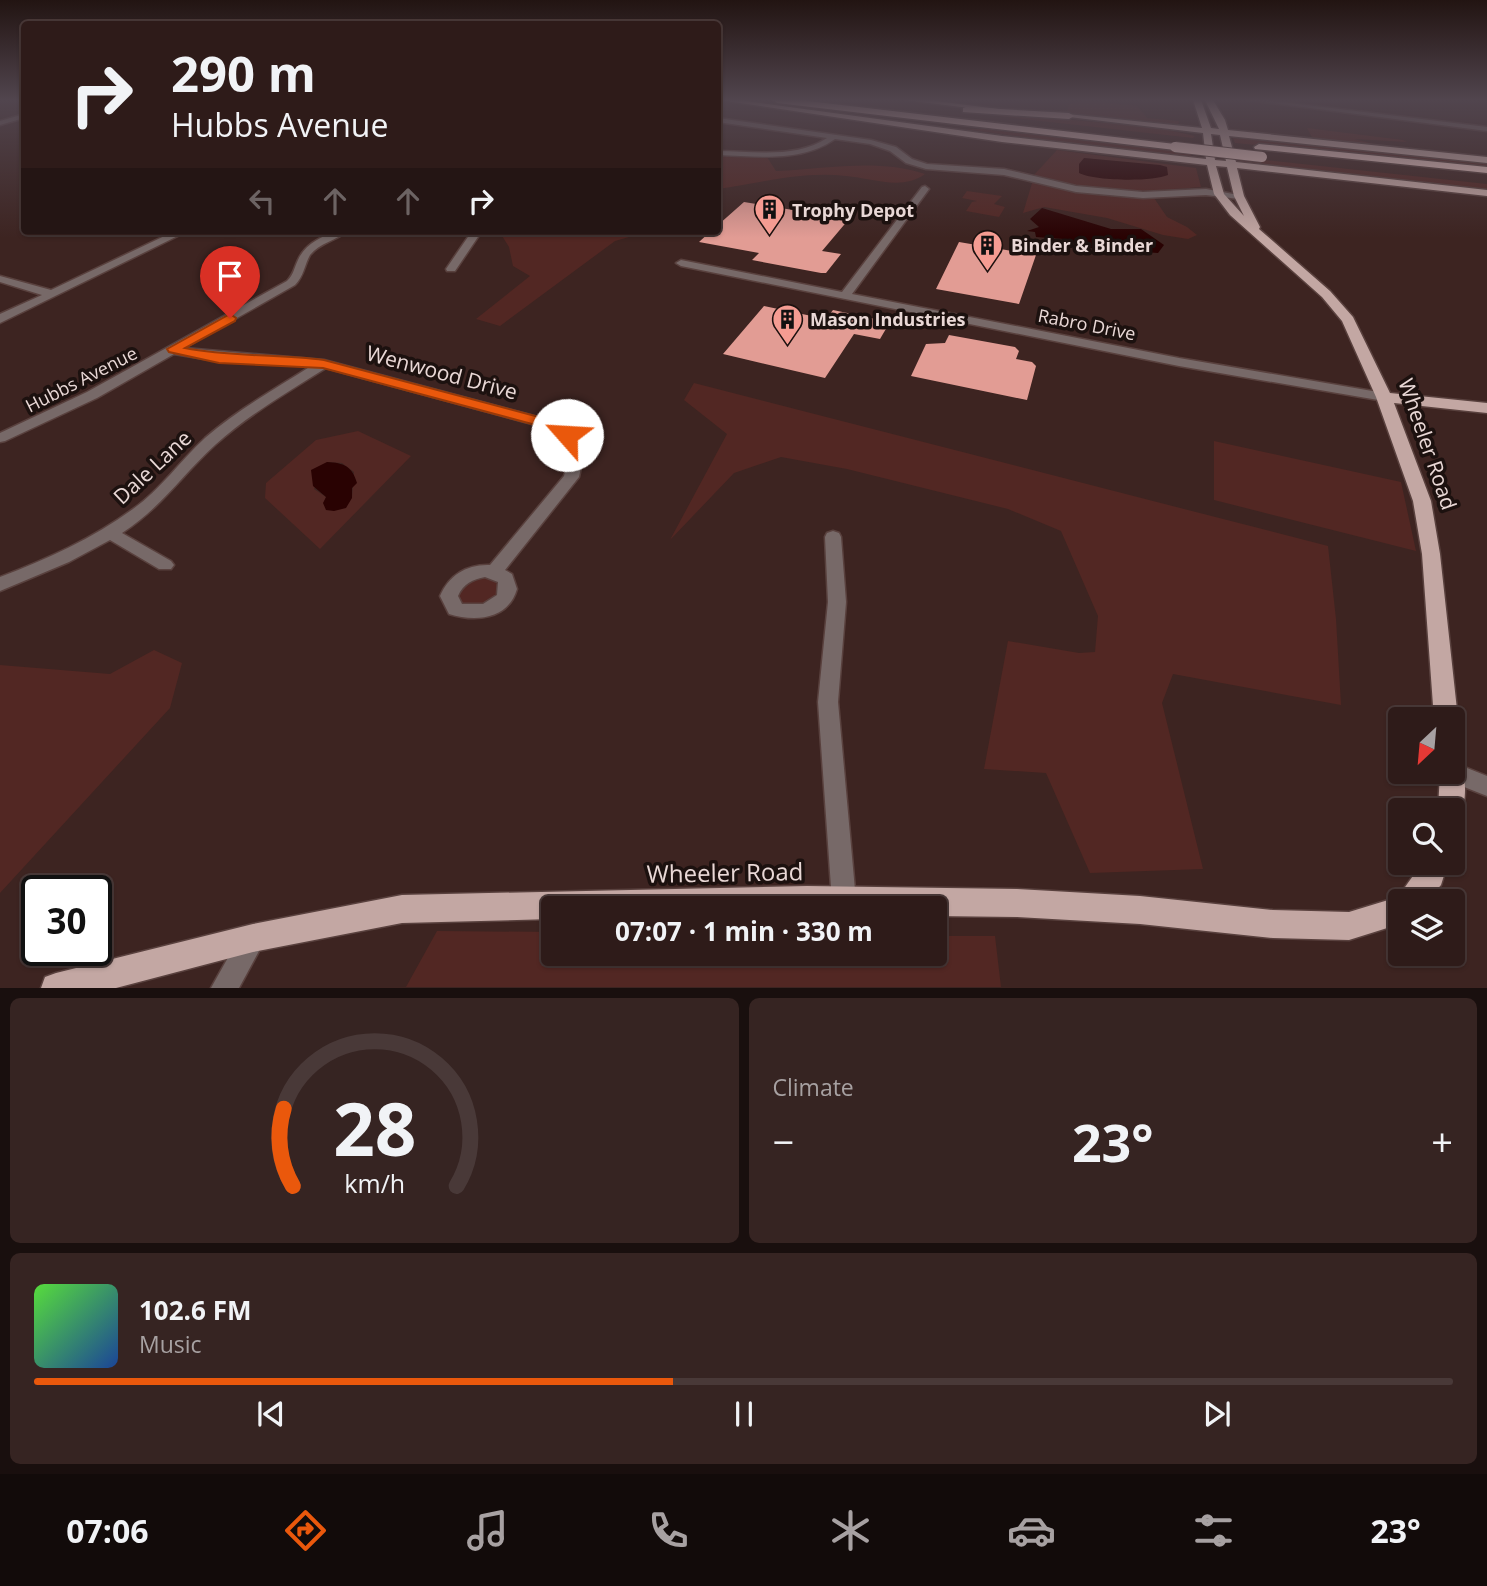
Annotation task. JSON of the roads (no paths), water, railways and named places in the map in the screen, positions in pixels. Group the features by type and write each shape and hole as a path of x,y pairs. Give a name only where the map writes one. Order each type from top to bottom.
{"highway":[{"path":"1210,146 1486,181"}],"main road":[{"path":"1064,146 1231,166 1486,181"},
{"name":"Wheeler Road","path":"1208,146 1219,194 1234,213 1326,294 1348,320 1384,397 1422,500 1432,561 1445,707"},
{"name":"Wheeler Road","path":"1227,146 1240,197 1257,231"},
{"path":"1346,146 1487,160"},
{"name":"Rabro Drive","path":"1384,397 1487,408"},
{"path":"1420,889 1431,875"},
{"name":"Wheeler Road","path":"947,902 1140,910 1273,924 1349,926 1388,914"},
{"name":"Wheeler Road","path":"56,988 253,938 401,909 541,906"}],"street":[{"path":"721,153 810,150 820,146"},
{"path":"886,146 909,161 926,166 1014,173 1076,189 1143,195 1177,192 1240,197"},
{"path":"845,296 925,190"},
{"path":"0,319 175,235"},
{"name":"Hubbs Avenue","path":"0,438 61,412 291,283 302,269 304,255 336,235"},
{"path":"451,269 474,235"},
{"name":"Rabro Drive","path":"681,263 1179,362 1384,397"},
{"path":"0,279 52,294"},
{"name":"Wenwood Drive","path":"174,349 219,359 324,364 548,424 579,444 571,477 494,572"},
{"name":"Dale Lane","path":"0,583 67,555 110,533 158,497 200,451 232,424 324,364"},
{"path":"110,533 165,565"},
{"path":"833,537 837,601 828,702 844,896"},
{"path":"1465,777 1487,786"},
{"path":"224,988 253,938"}],"place":[{"name":"Trophy Depot","path":"769,237"},
{"name":"Binder & Binder","path":"988,272"},
{"name":"Mason Industries","path":"787,346"}]}
